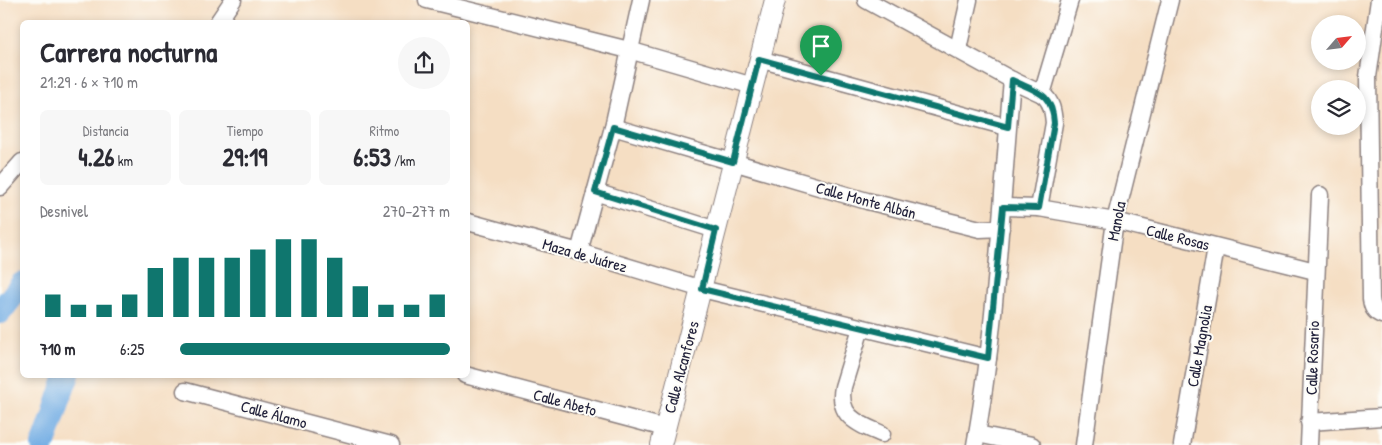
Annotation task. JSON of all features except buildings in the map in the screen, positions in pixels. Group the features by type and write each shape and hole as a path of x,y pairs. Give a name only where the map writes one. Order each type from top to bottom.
{"street":[{"path":"219,20 233,0"},
{"path":"427,0 454,4 629,50 752,86"},
{"path":"579,252 613,127 641,0"},
{"name":"Calle Alcanfores","path":"663,437 775,0"},
{"path":"958,50 969,0"},
{"path":"1042,94 1070,0"},
{"name":"Manola","path":"1084,445 1115,221 1170,0"},
{"path":"1379,0 1376,51 1368,77 1376,267 1371,299 1372,307 1379,313"},
{"path":"871,1 1012,80 1042,94 1050,102 1054,123 1039,208"},
{"path":"759,59 1008,127"},
{"path":"1012,80 1002,228 988,358 976,439 1032,445"},
{"name":"Calle Monte Albán","path":"613,127 867,201 980,229 1002,228"},
{"path":"0,187 20,164"},
{"path":"595,192 716,230"},
{"name":"Calle Rosario","path":"1309,445 1315,271 1320,195"},
{"name":"Calle Rosas","path":"1003,207 1039,208 1115,221 1315,271"},
{"name":"Maza de Juárez","path":"470,223 579,252 702,289 988,358"},
{"name":"Calle Magnolia","path":"1182,445 1216,247"},
{"path":"861,328 843,386 843,405 851,418 864,427 882,434"},
{"name":"Calle Abeto","path":"470,377 663,437"},
{"name":"Calle Álamo","path":"185,391 391,445"},
{"path":"1309,422 1382,417"}],"waterway":[{"path":"0,312 20,287"},
{"path":"43,445 67,378"}],"route":[{"path":"759,59 821,76 1008,127 1012,80 1042,94 1050,102 1054,123 1039,208 1003,207 988,358 702,289 716,230 595,192 613,127 733,162 759,59"}]}
